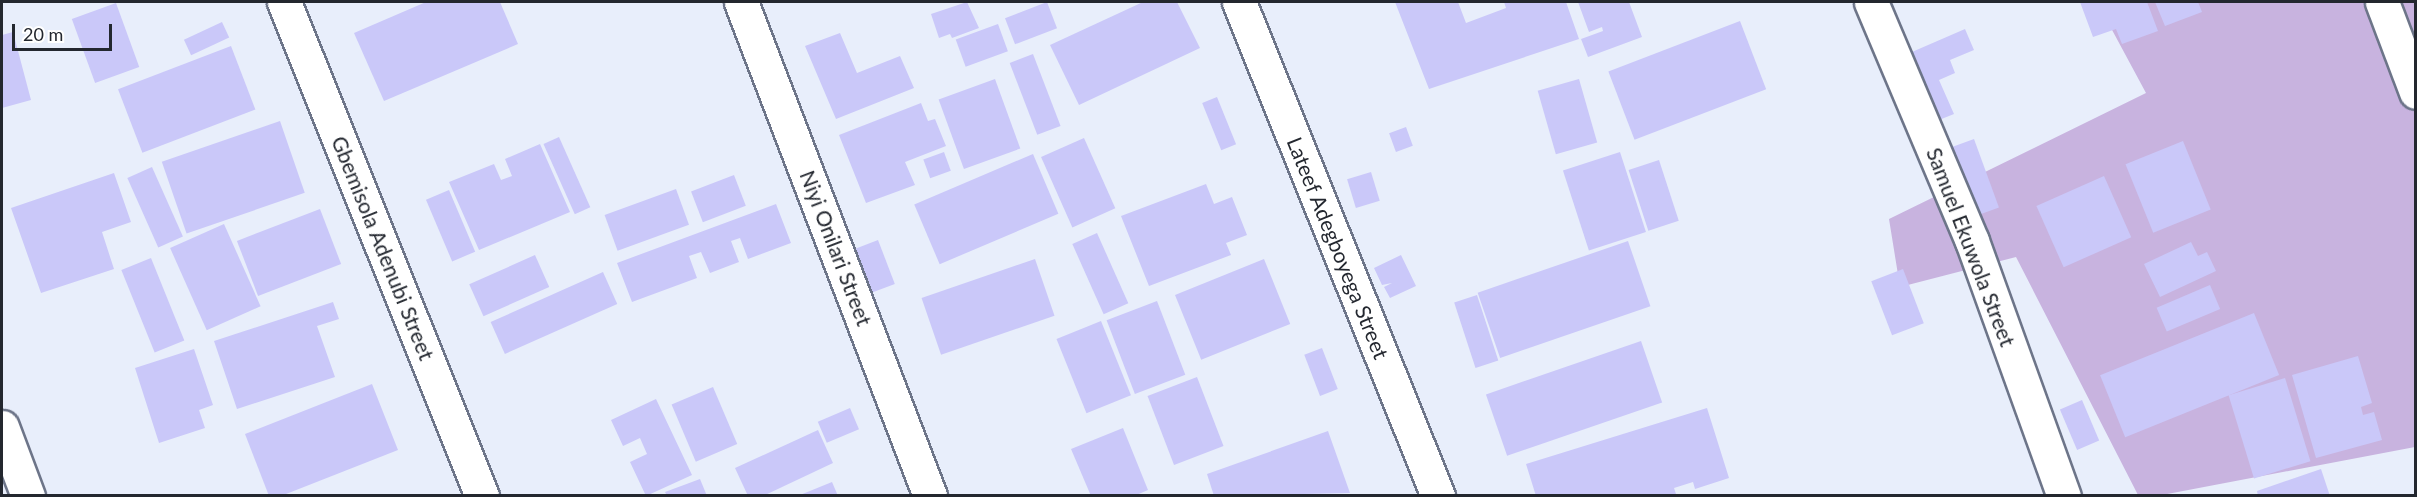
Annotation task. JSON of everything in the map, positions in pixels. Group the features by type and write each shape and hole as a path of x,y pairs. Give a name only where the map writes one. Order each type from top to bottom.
{"street":[{"name":"Gbemisola Adenubi Street","path":"284,2 482,495"},
{"name":"Niyi Onilari Street","path":"741,2 930,495"},
{"name":"Lateef Adegboyega Street","path":"1239,2 1438,495"},
{"name":"Samuel Ekuwola Street","path":"1870,2 1972,241 2064,495"},
{"path":"2382,2 2415,92"},
{"path":"3,431 28,495"}],"shaded area":[{"path":"2097,2 2415,2 2415,447 2162,495 2138,495 2016,257 1900,287 1889,219 2146,93"}],"building":[{"path":"426,2 500,2 518,44 384,101 354,33"},
{"path":"967,2 979,28 952,38 950,34 939,38 931,14"},
{"path":"1047,2 1057,28 1015,44 1005,18"},
{"path":"1143,2 1177,2 1200,48 1079,105 1050,45"},
{"path":"1395,2 1458,2 1466,23 1506,8 1504,2 1566,2 1579,39 1429,89"},
{"path":"1578,2 1629,2 1642,37 1588,57 1581,39 1603,31 1602,27 1589,32"},
{"path":"2080,2 2147,2 2158,31 2122,44 2116,29 2093,37"},
{"path":"2155,2 2198,2 2202,12 2165,26"},
{"path":"116,3 139,67 95,83 72,19"},
{"path":"1740,21 1766,89 1635,140 1608,72"},
{"path":"222,22 229,37 191,55 184,40"},
{"path":"998,24 1008,51 966,67 956,39"},
{"path":"1965,29 1974,50 1950,60 1955,73 1939,80 1954,114 1934,122 1905,55"},
{"path":"13,32 31,100 2,108 2,35"},
{"path":"840,33 857,73 900,56 914,88 836,119 805,46"},
{"path":"231,46 255,109 142,153 118,89"},
{"path":"1033,54 1061,126 1037,135 1010,63"},
{"path":"995,79 1020,149 964,169 939,100"},
{"path":"1579,79 1597,142 1556,154 1538,91"},
{"path":"1217,97 1236,144 1221,150 1202,103"},
{"path":"921,103 928,121 935,119 946,146 905,162 915,185 866,203 839,135"},
{"path":"280,121 305,193 187,234 162,162"},
{"path":"1406,127 1413,146 1396,152 1389,133"},
{"path":"559,137 590,207 575,214 543,144"},
{"path":"1084,138 1115,208 1072,227 1041,157"},
{"path":"1974,139 1999,208 1971,218 1946,149"},
{"path":"2183,141 2211,210 2153,233 2126,164"},
{"path":"540,144 570,212 479,250 449,182 494,164 501,180 512,176 505,159"},
{"path":"944,152 951,171 930,178 923,160"},
{"path":"1620,152 1646,232 1589,250 1563,171"},
{"path":"1033,154 1058,214 940,264 914,204"},
{"path":"1659,160 1679,221 1648,231 1629,170"},
{"path":"152,167 183,236 158,247 127,178"},
{"path":"1371,172 1380,201 1356,208 1347,179"},
{"path":"114,173 131,222 102,232 114,269 41,293 11,208"},
{"path":"734,175 746,206 703,222 691,191"},
{"path":"2104,176 2131,237 2064,267 2036,206"},
{"path":"1206,184 1214,204 1232,197 1247,235 1226,243 1231,255 1149,286 1121,216"},
{"path":"676,189 689,225 618,251 605,215"},
{"path":"449,190 475,252 452,261 426,200"},
{"path":"776,204 791,243 748,259 740,238 731,241 739,262 710,273 701,252 689,256 697,278 632,302 617,263"},
{"path":"320,209 341,264 258,296 237,241"},
{"path":"224,224 261,306 207,330 170,248"},
{"path":"1097,233 1128,303 1104,314 1072,244"},
{"path":"878,240 895,284 872,293 855,249"},
{"path":"1628,241 1650,306 1500,358 1478,293"},
{"path":"2191,242 2198,256 2207,252 2216,271 2160,297 2144,264"},
{"path":"535,255 549,287 483,316 469,284"},
{"path":"1401,255 1416,286 1390,298 1384,287 1392,283 1382,285 1374,268"},
{"path":"151,258 184,341 155,353 121,270"},
{"path":"1035,259 1055,316 941,355 922,298"},
{"path":"1264,259 1290,324 1201,360 1175,295"},
{"path":"1903,269 1924,323 1892,335 1871,281"},
{"path":"603,272 617,304 505,354 491,322"},
{"path":"2210,285 2220,309 2167,332 2157,308"},
{"path":"1477,295 1498,361 1475,368 1454,302"},
{"path":"1157,301 1185,375 1135,394 1107,320"},
{"path":"333,302 339,319 317,326 335,377 237,409 214,341"},
{"path":"2254,313 2279,375 2125,437 2100,375"},
{"path":"1101,321 1131,395 1086,413 1056,339"},
{"path":"1641,341 1662,402 1507,456 1486,394"},
{"path":"1322,348 1338,389 1320,396 1304,355"},
{"path":"194,349 213,405 199,410 205,428 159,443 135,368"},
{"path":"2358,356 2372,403 2361,407 2363,415 2374,412 2382,440 2316,458 2292,375"},
{"path":"1197,377 1224,446 1174,465 1148,396"},
{"path":"2285,378 2310,461 2254,478 2229,395"},
{"path":"372,384 398,450 281,496 269,496 245,434"},
{"path":"713,387 737,444 696,462 672,405"},
{"path":"656,399 692,475 646,496 630,462 647,454 640,438 623,446 611,420"},
{"path":"2082,400 2099,441 2077,450 2060,409"},
{"path":"850,408 859,429 827,443 818,422"},
{"path":"1707,408 1729,478 1695,489 1693,482 1674,488 1676,494 1671,496 1536,496 1526,464"},
{"path":"1123,428 1148,490 1134,496 1091,496 1071,449"},
{"path":"818,430 833,463 763,496 748,496 735,468"},
{"path":"1328,431 1350,493 1214,496 1207,474"},
{"path":"2321,469 2330,496 2258,496 2257,491"},
{"path":"700,479 707,496 667,496 665,492"},
{"path":"832,482 838,496 800,496 800,495"}]}
